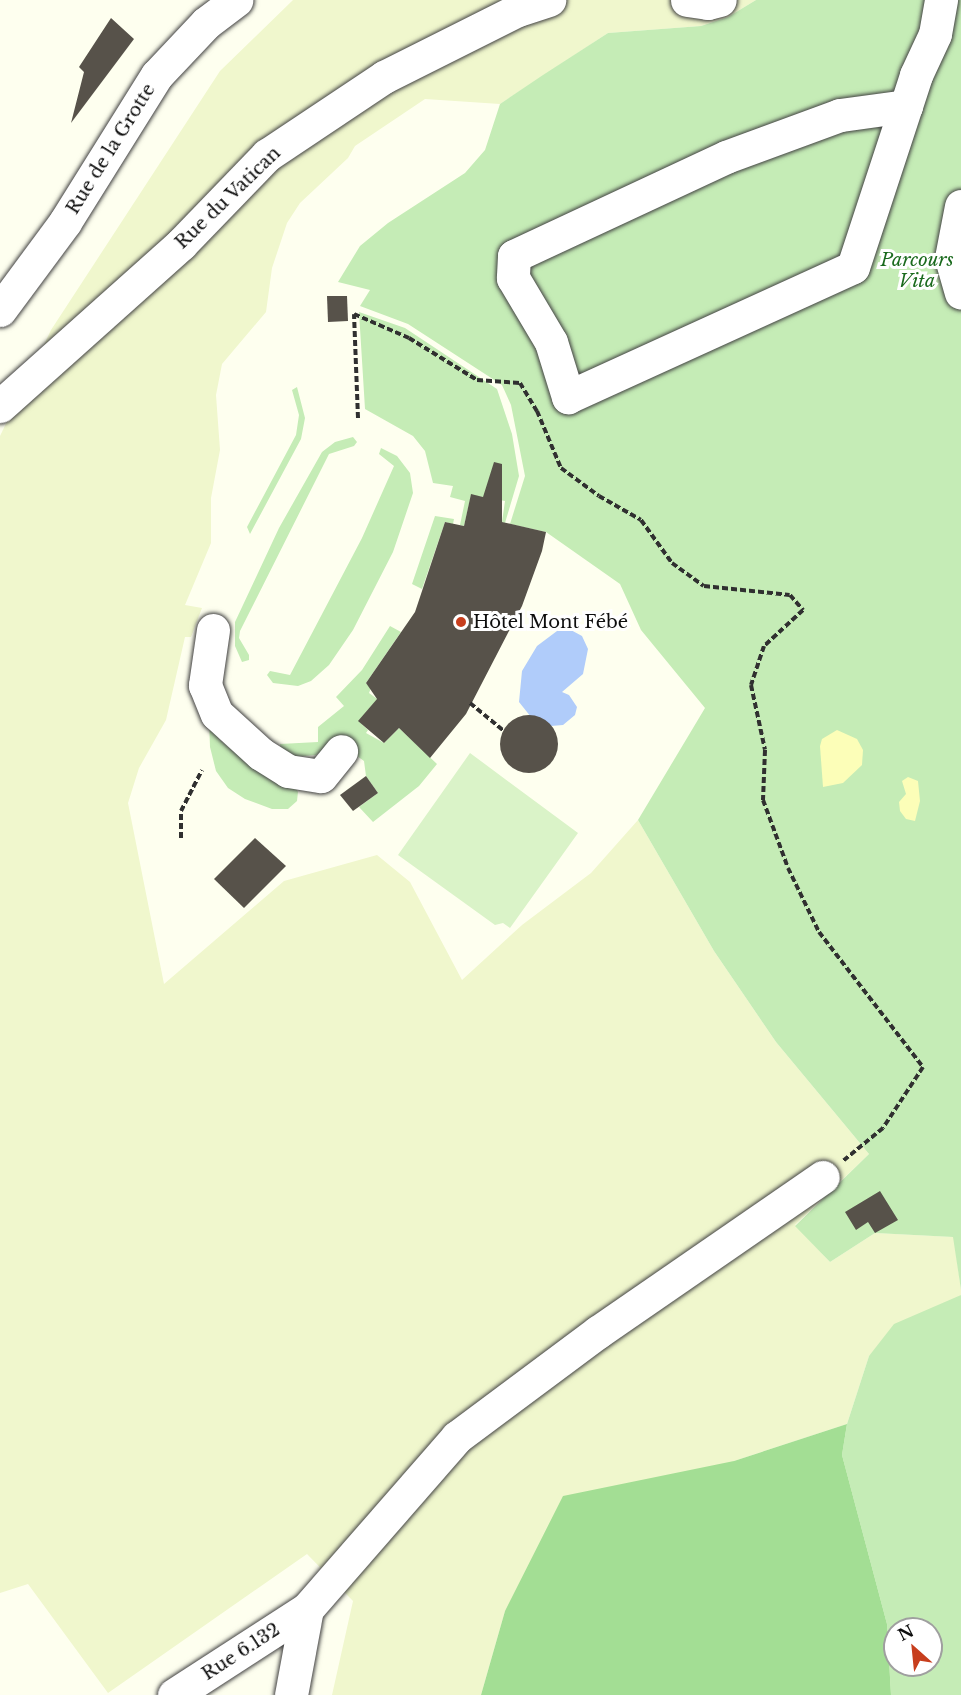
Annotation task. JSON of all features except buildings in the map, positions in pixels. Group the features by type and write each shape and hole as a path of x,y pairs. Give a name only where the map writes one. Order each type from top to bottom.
{"street":[{"name":"Rue de la Grotte","path":"0,310 64,222 157,75 206,23 236,0"},
{"name":"Rue du Vatican","path":"0,406 181,244 267,155 384,77 518,10 549,0"},
{"path":"687,0 708,3 720,0"},
{"path":"906,106 840,115 726,157 514,256 513,278 551,342 568,397 853,267 906,106 935,34 941,0"},
{"path":"961,206 951,258 961,293"},
{"path":"213,630 205,685 217,714 261,754 288,771 321,776 341,751"},
{"path":"291,1695 307,1609 458,1437 598,1332 823,1177"},
{"name":"Rue 6.132","path":"174,1695 307,1609"}],"path":[{"path":"358,418 354,314 409,338 477,380 520,383 537,411 561,468 599,496 642,520 672,563 704,586 790,595 803,610 764,646 751,686 765,750 763,800 788,868 819,932 923,1067 883,1128 823,1177"},
{"path":"470,703 504,730"},
{"path":"182,838 181,811 202,770"}],"shaded area":[{"path":"293,0 756,0 728,17 701,26 608,33 500,104 425,99 355,146 348,158 300,203 287,223 272,268 266,312 222,364 216,395 220,450 211,498 211,543 185,605 202,608 191,637 185,637 166,720 139,768 128,803 164,984 284,881 377,855 410,882 462,980 522,925 591,873 638,820 714,951 776,1042 869,1154 795,1225 830,1262 875,1233 954,1237 961,1290 961,1295 869,1356 847,1424 734,1461 505,1611 481,1695 332,1695 353,1601 307,1554 108,1693 28,1584 0,1593 0,436 51,330 220,71"},
{"path":"470,753 578,833 510,928 503,923 495,925 398,855"},
{"path":"847,1424 842,1455 885,1617 883,1617 883,1677 890,1677 891,1695 481,1695 505,1611 563,1496 734,1461"}],"green space":[{"name":"Parcours Vita","path":"756,0 961,0 961,1290 953,1237 875,1233 830,1262 795,1226 869,1154 776,1042 714,951 638,820 705,708 641,630 620,584 546,532 510,524 525,476 511,405 502,385 408,324 360,306 370,290 338,282 360,246 388,223 465,173 485,150 500,104 608,33 701,26 728,17"},
{"path":"359,312 405,328 497,389 512,434 519,476 505,523 502,522 505,501 471,495 464,526 460,525 465,501 450,497 453,486 433,483 425,451 413,436 365,409"},
{"path":"297,387 305,418 301,439 250,534 247,527 296,435 299,415 292,390"},
{"path":"353,437 357,442 354,446 329,454 240,631 239,638 249,655 249,660 242,662 235,646 235,622 279,528 322,452 335,442"},
{"path":"381,448 397,456 410,473 413,493 393,552 353,630 329,665 311,681 298,686 273,683 267,675 270,671 290,675 362,538 394,466 379,454"},
{"path":"435,516 454,519 453,524 445,522 422,589 412,584"},
{"path":"390,626 401,632 366,683 371,688 369,693 380,701 373,704 359,721 368,730 366,733 384,743 399,728 437,764 419,786 373,822 359,807 378,793 366,776 364,761 336,741 316,755 282,758 280,744 318,742 318,727 344,706 336,697 362,670"},
{"path":"209,720 219,739 229,748 291,780 298,792 297,801 288,809 272,809 245,799 228,788 216,771 210,747"},
{"path":"961,1295 961,1695 891,1695 890,1677 943,1677 943,1617 885,1617 842,1455 847,1424 869,1356 894,1324"}],"sand":[{"path":"837,730 857,739 863,750 862,765 843,783 823,787 820,746 822,739"},
{"path":"908,777 918,781 920,801 915,821 906,819 900,811 899,802 906,794 902,781"}],"water":[{"path":"569,629 582,636 588,649 583,674 562,692 569,695 577,707 575,715 563,725 539,727 519,702 522,671 537,646 557,631"}],"place":[{"name":"Hôtel Mont Fébé","path":"461,622"}]}
